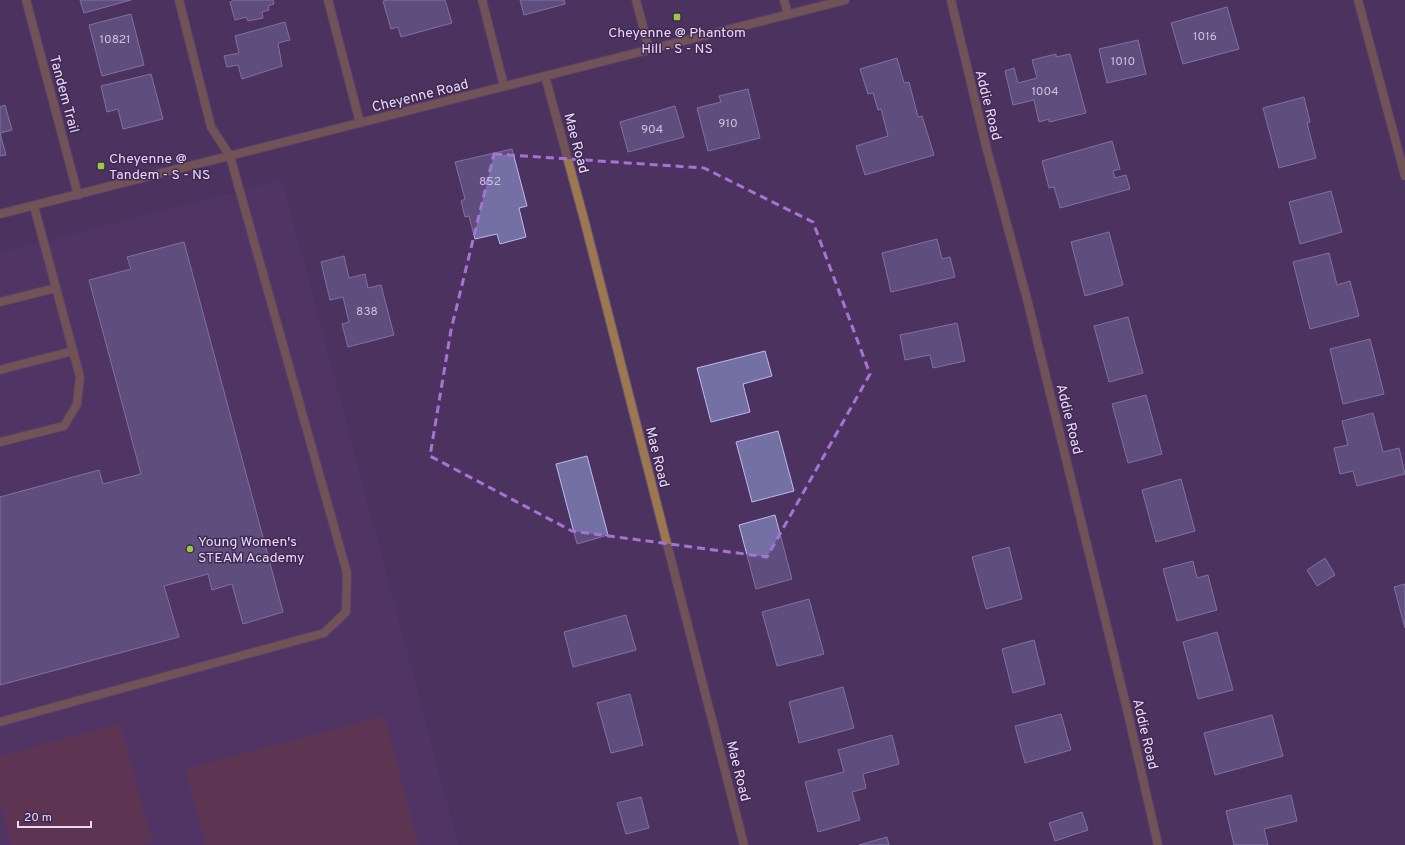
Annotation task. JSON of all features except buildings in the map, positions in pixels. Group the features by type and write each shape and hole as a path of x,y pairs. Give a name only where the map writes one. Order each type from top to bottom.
{"street":[{"name":"Tandem Trail","path":"26,0 78,195"},
{"path":"0,722 324,633 346,612 347,573 230,156 211,127 179,0"},
{"path":"328,0 360,123"},
{"path":"482,0 504,86"},
{"path":"636,0 649,50"},
{"path":"784,0 788,15"},
{"name":"Cheyenne Road","path":"0,214 845,0"},
{"name":"Addie Road","path":"950,0 986,146 1027,299 1124,697 1158,845"},
{"path":"1358,0 1405,176"},
{"name":"Mae Road","path":"545,76 586,226 744,845"},
{"path":"0,442 64,426 77,404 80,378 34,206"},
{"path":"0,302 56,288"},
{"path":"0,370 73,351"}],"highlighted area":[{"path":"494,154 704,168 813,222 870,374 767,557 572,531 430,456 451,330"}],"shaded area":[{"name":"Young Women's STEAM Academy","path":"282,180 458,845 0,845 0,253"},
{"path":"384,716 418,845 206,845 186,769"},
{"path":"120,724 152,842 142,845 12,845 0,801 0,756"}],"place":[{"name":"Cheyenne @ Phantom Hill - S - NS","path":"677,17"},
{"name":"Cheyenne @ Tandem - S - NS","path":"101,166"},
{"name":"Young Women's STEAM Academy","path":"190,549"}]}
